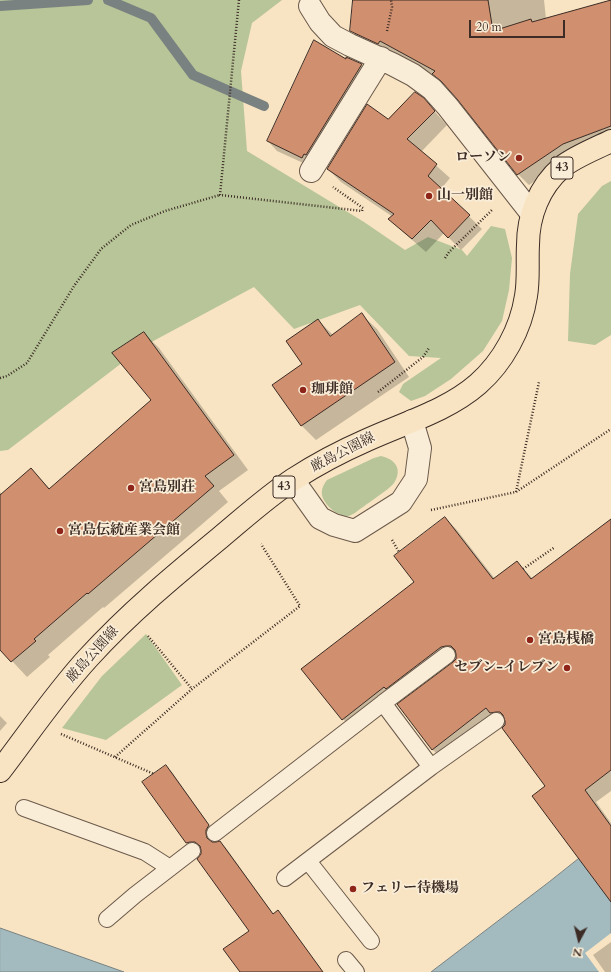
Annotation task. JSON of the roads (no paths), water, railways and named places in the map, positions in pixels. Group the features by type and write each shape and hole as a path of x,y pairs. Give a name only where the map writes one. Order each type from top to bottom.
{"main road":[{"name":"厳島公園線","path":"0,771 87,659 129,615 174,575 293,480 341,452 412,421 458,398 478,383 496,365 510,343 520,320 526,296 528,242 532,214 543,189 562,167 586,152 611,141"}],"street":[{"path":"310,6 320,22 333,36 381,58 413,75 432,89 448,107 512,191 532,214"},
{"path":"311,171 381,58"},
{"path":"293,480 320,518 334,526 355,531 401,502 416,479 420,448 412,421"}],"lane":[{"path":"215,833 447,655"},
{"path":"383,703 431,767"},
{"path":"285,878 431,767 496,721"},
{"path":"24,808 145,852 170,868"},
{"path":"107,919 135,895 192,851"},
{"path":"308,861 371,941"}],"water":[{"path":"611,833 611,972 431,972 549,882"},
{"path":"0,928 124,972 0,972"}],"waterway":[{"path":"0,6 88,0"},
{"path":"108,0 151,18 193,75 264,106"}],"place":[{"name":"ローソン","path":"519,158"},
{"name":"山一別館","path":"429,196"},
{"name":"珈琲館","path":"303,390"},
{"name":"宮島別荘","path":"131,488"},
{"name":"宮島伝統産業会館","path":"60,531"},
{"name":"宮島桟橋","path":"530,640"},
{"name":"セブン-イレブン","path":"567,668"},
{"name":"フェリー待機場","path":"353,889"}]}
